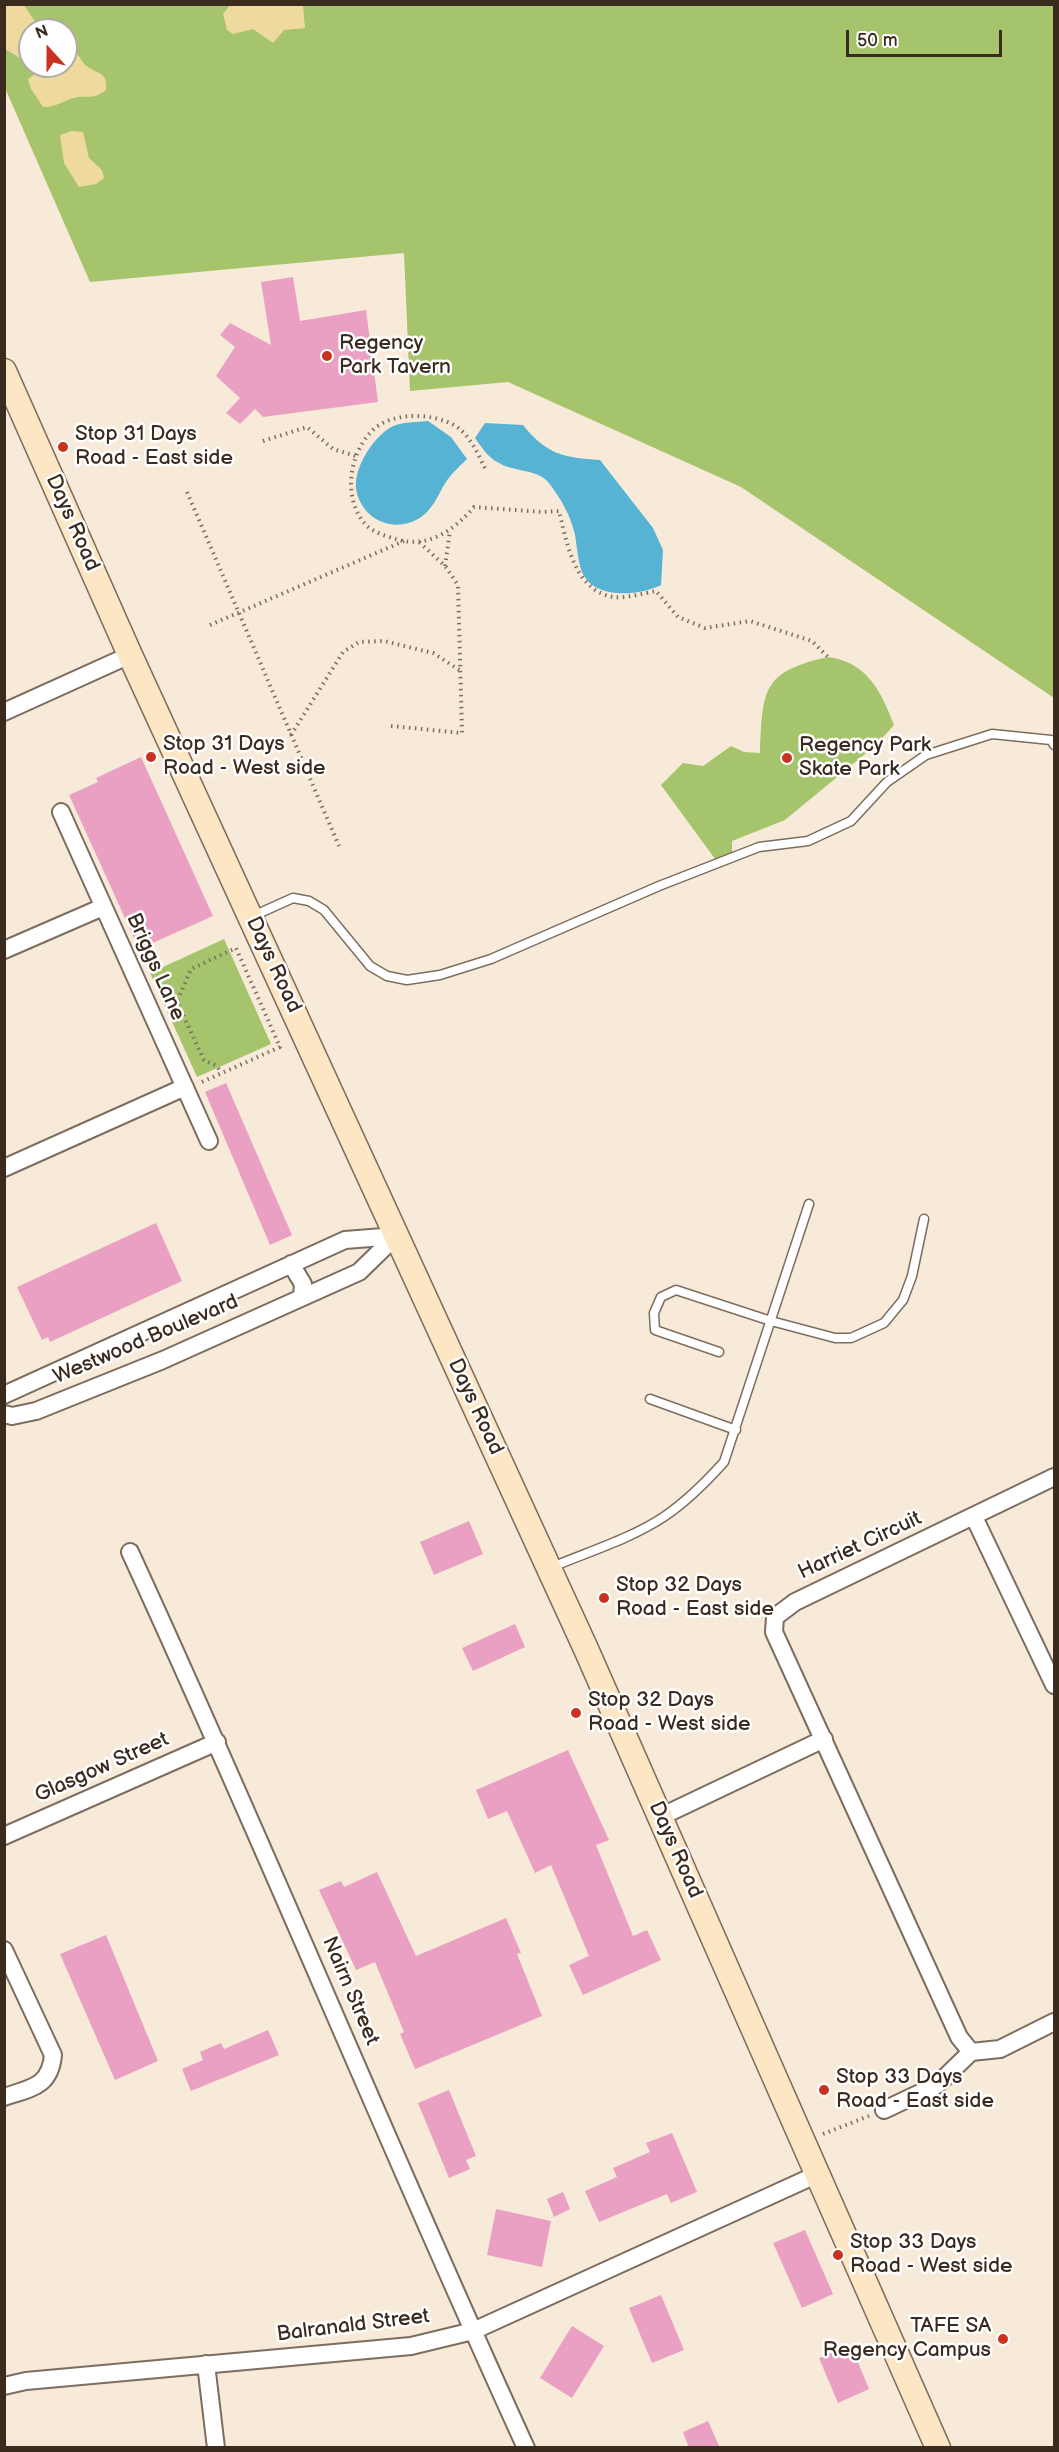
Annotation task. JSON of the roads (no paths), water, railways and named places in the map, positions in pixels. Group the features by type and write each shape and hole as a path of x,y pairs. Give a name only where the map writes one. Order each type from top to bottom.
{"street":[{"name":"Days Road","path":"4,371 130,655 549,1568 938,2448"},
{"path":"4,712 130,655"},
{"name":"Briggs Lane","path":"61,812 103,907 193,1085 209,1141"},
{"path":"4,950 103,907"},
{"path":"4,1168 193,1085"},
{"name":"Westwood Boulevard","path":"4,1395 345,1240 396,1236"},
{"name":"Westwood Boulevard","path":"4,1414 12,1416 36,1410 111,1383 359,1272 396,1236"},
{"path":"291,1264 303,1284 302,1297"},
{"name":"Harriet Circuit","path":"970,2052 959,2037 774,1632 775,1617 795,1602 1054,1477"},
{"path":"974,1517 1054,1685"},
{"name":"Nairn Street","path":"130,1552 217,1742 526,2448"},
{"path":"660,1816 824,1739"},
{"name":"Glasgow Street","path":"4,1836 217,1742"},
{"path":"4,1950 53,2055 51,2071 38,2085 4,2097"},
{"path":"884,2110 937,2085 970,2052 1000,2049 1054,2022"},
{"name":"Balranald Street","path":"4,2386 26,2381 411,2346 473,2331 818,2174"},
{"path":"206,2364 216,2448"}],"lane":[{"path":"250,917 293,898 309,901 324,910 370,966 387,976 407,980 440,975 491,959 659,886 759,847 808,841 851,821 887,782 926,755 992,734 1051,740 1054,745"},
{"path":"549,1568 637,1531 665,1516 703,1485 724,1462 808,1204"},
{"path":"719,1352 655,1330 654,1313 661,1297 676,1290 771,1321 835,1338 851,1338 884,1323 903,1300 912,1276 924,1219"},
{"path":"650,1399 736,1430"}],"water":[{"path":"428,421 451,437 467,459 450,476 432,506 423,515 408,523 388,524 371,515 359,499 356,479 359,470 374,442 388,429 400,424"},
{"path":"485,423 523,425 531,435 557,453 576,458 600,460 653,528 663,550 661,585 641,592 618,593 596,587 588,581 582,572 571,521 557,494 548,482 538,475 507,467 489,456 475,438"}],"place":[{"name":"Regency Park Tavern","path":"327,356"},
{"name":"Stop 31 Days Road - East side","path":"63,447"},
{"name":"Stop 31 Days Road - West side","path":"151,757"},
{"name":"Regency Park Skate Park","path":"787,758"},
{"name":"Stop 32 Days Road - East side","path":"604,1598"},
{"name":"Stop 32 Days Road - West side","path":"576,1713"},
{"name":"Stop 33 Days Road - East side","path":"824,2090"},
{"name":"Stop 33 Days Road - West side","path":"838,2255"},
{"name":"TAFE SA Regency Campus","path":"1003,2339"}]}
